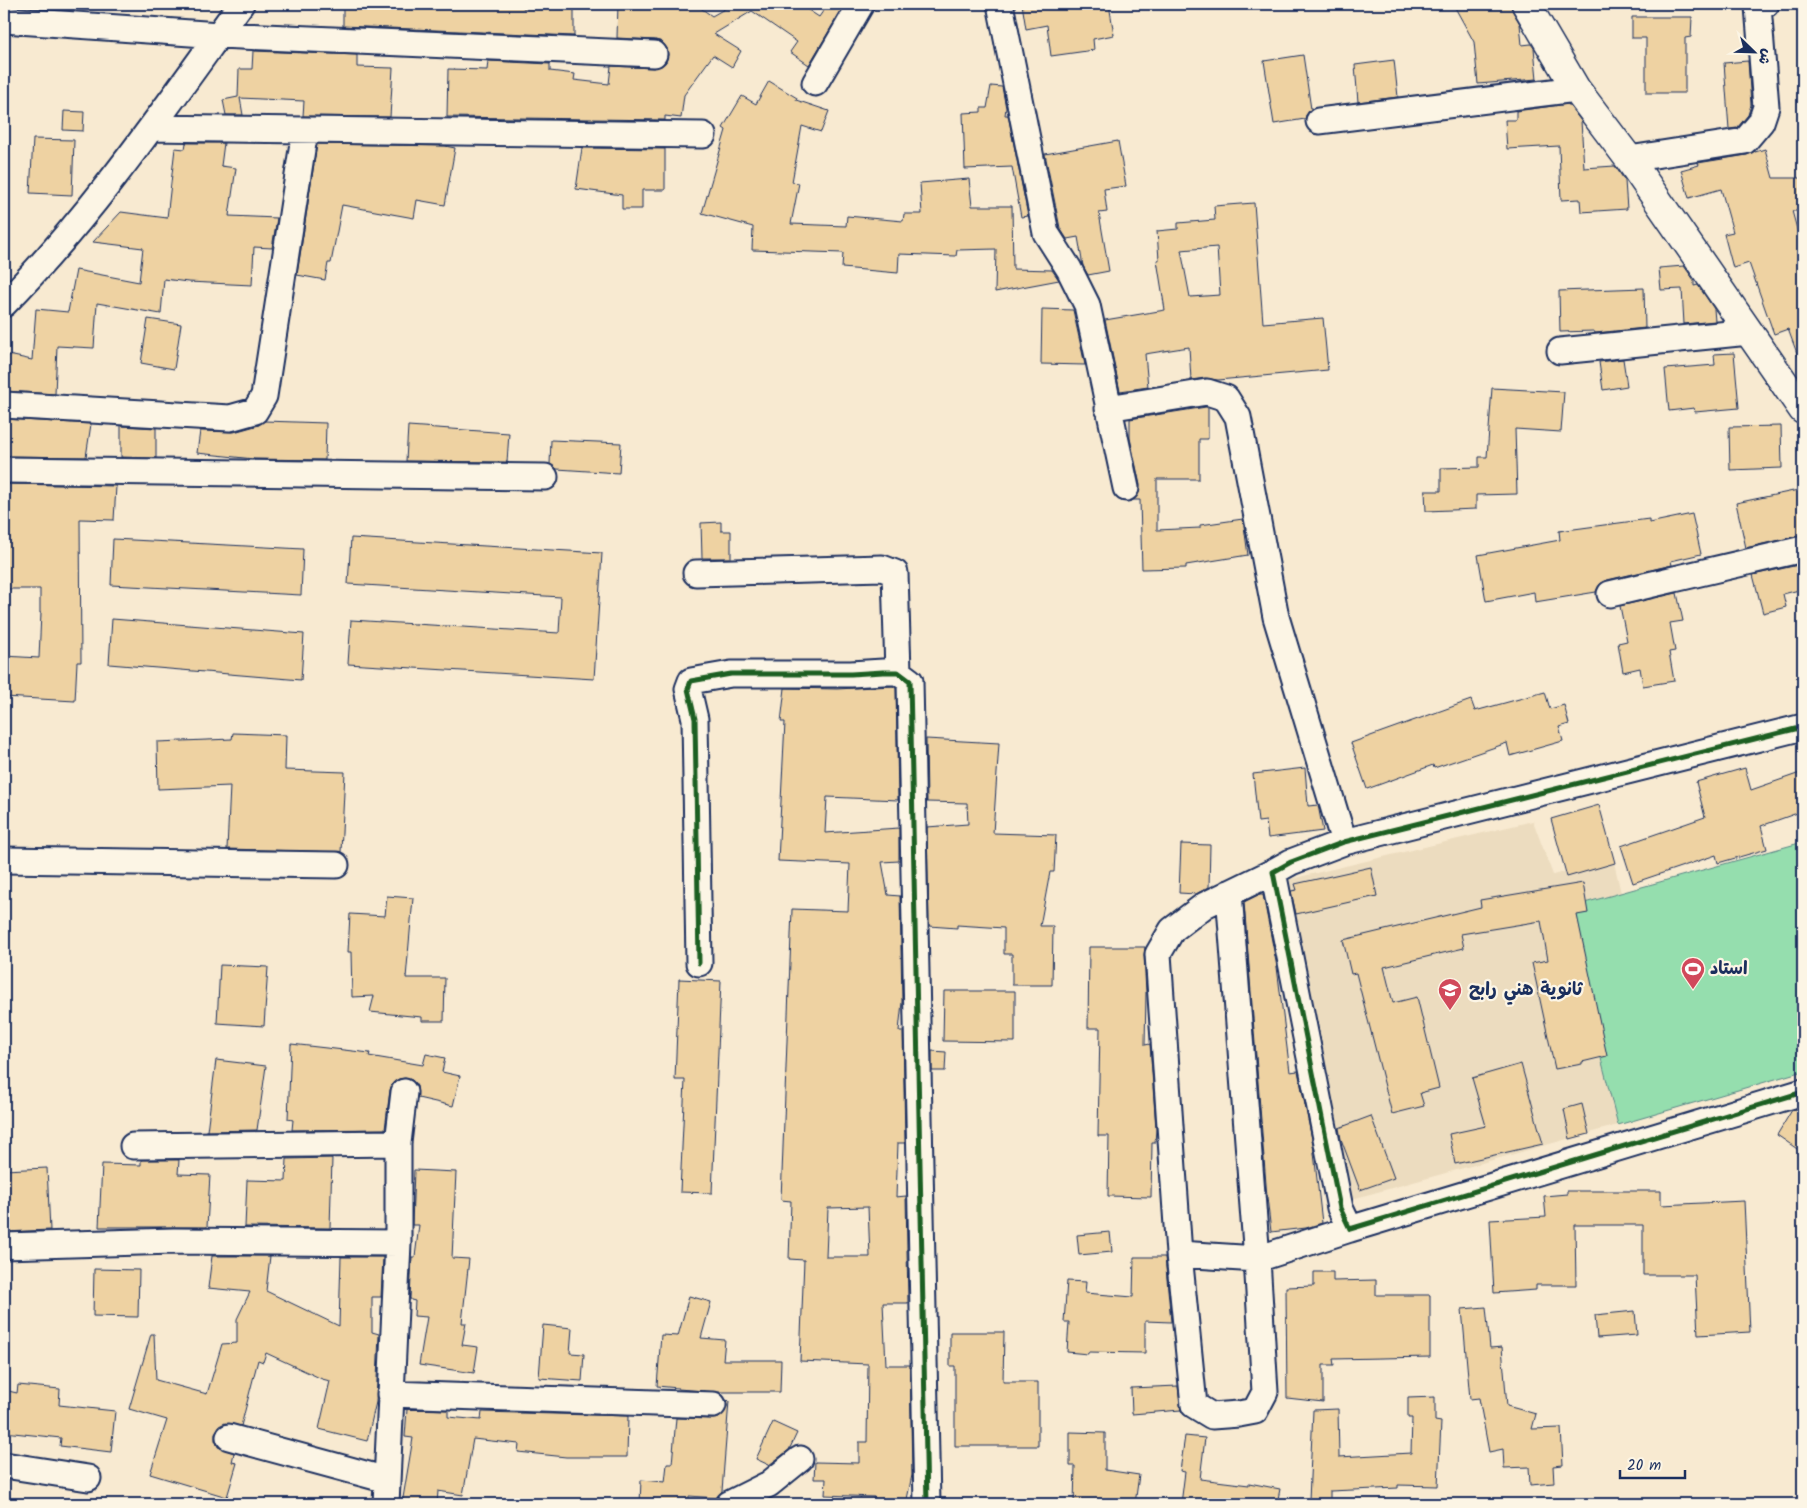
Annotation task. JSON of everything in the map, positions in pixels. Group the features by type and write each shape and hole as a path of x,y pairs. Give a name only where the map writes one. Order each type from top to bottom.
{"street":[{"path":"4,304 76,225 119,172 241,4"},
{"path":"815,83 860,4"},
{"path":"1000,4 1046,233 1070,269 1086,305 1126,488"},
{"path":"1526,4 1576,89 1629,159 1803,409"},
{"path":"1629,159 1745,141 1761,122 1766,107 1761,4"},
{"path":"4,20 219,34 654,54"},
{"path":"1319,120 1576,89"},
{"path":"151,128 703,135"},
{"path":"4,404 230,418 255,411 264,396 305,130"},
{"path":"1560,351 1749,332"},
{"path":"1108,408 1207,392 1226,398 1238,417 1276,617 1344,842"},
{"path":"4,470 545,477"},
{"path":"1610,594 1803,549"},
{"path":"696,573 882,568 894,573 898,672"},
{"path":"699,962 695,719 688,689 691,681 731,674 898,672 910,680 928,1504"},
{"path":"1229,893 1257,1259 1265,1392 1255,1411 1212,1416 1194,1405 1179,1254 1158,954 1172,930 1205,905 1229,893 1273,872 1291,862 1344,842 1803,727"},
{"path":"4,860 336,865"},
{"path":"1273,872 1340,1208 1350,1229"},
{"path":"229,1437 387,1492 398,1243 398,1143 404,1092"},
{"path":"1179,1254 1257,1259 1803,1092"},
{"path":"134,1146 398,1143"},
{"path":"4,1246 174,1241 398,1243"},
{"path":"4,1260 99,1258"},
{"path":"390,1394 713,1405"},
{"path":"729,1504 769,1484 800,1459"},
{"path":"4,1465 88,1478"}],"shaded area":[{"name":"ثانوية هني رابح","path":"1533,821 1553,875 1613,858 1621,893 1563,909 1618,1125 1345,1201 1287,880"}],"green space":[{"name":"استاد","path":"1803,842 1803,1071 1618,1125 1563,909"}],"building":[{"path":"343,4 523,4 523,8 574,9 574,36 343,26"},
{"path":"618,4 695,4 712,16 733,4 799,4 819,17 828,4 845,4 809,65 790,52 797,42 752,11 714,34 741,51 732,67 713,55 684,95 681,118 665,116 665,120 447,117 448,69 487,70 488,61 550,64 550,71 575,74 574,80 609,84 611,66 653,68 661,66 666,62 668,55 667,48 662,42 617,38"},
{"path":"1022,4 1109,4 1114,35 1093,39 1094,50 1051,56 1047,25 1026,29"},
{"path":"1453,4 1510,4 1520,24 1522,45 1531,44 1534,48 1537,79 1478,84 1474,42"},
{"path":"1632,17 1692,17 1691,37 1685,38 1685,93 1646,93 1646,38 1632,38"},
{"path":"253,51 357,55 357,67 393,68 390,117 303,116 304,101 240,98 243,115 226,115 223,100 238,97 239,69 252,69"},
{"path":"1303,55 1311,109 1305,119 1274,124 1264,61"},
{"path":"1394,60 1398,97 1358,102 1355,65"},
{"path":"1748,61 1751,105 1748,115 1737,128 1729,129 1724,63"},
{"path":"769,81 797,98 796,100 829,111 821,132 802,126 792,182 799,183 791,224 846,226 847,216 903,221 904,214 922,214 920,183 969,179 972,206 1012,206 1013,269 1052,270 1059,280 995,292 996,249 957,250 956,256 899,254 898,273 842,268 843,253 752,250 753,227 702,213 726,130 723,128 742,96 756,104"},
{"path":"991,86 1002,87 1006,108 1005,115 1008,115 1028,216 1021,217 1012,167 965,169 963,113 981,112 981,108 987,108"},
{"path":"1568,104 1581,121 1584,168 1615,166 1625,181 1627,209 1581,212 1580,199 1561,200 1559,146 1507,149 1505,120 1516,120 1516,111"},
{"path":"64,111 84,112 83,131 63,130"},
{"path":"33,139 74,140 72,195 30,193"},
{"path":"1118,141 1126,186 1104,189 1107,212 1099,213 1109,271 1088,275 1083,266 1078,237 1067,239 1060,228 1045,154"},
{"path":"186,143 224,143 221,166 236,168 229,216 277,218 272,248 254,247 252,285 164,279 161,314 97,303 94,348 57,346 55,394 4,391 4,354 32,360 36,309 68,312 76,270 139,282 143,248 93,242 121,212 167,218 175,148 185,149"},
{"path":"317,144 445,146 455,148 445,205 417,200 414,218 342,205 331,263 328,263 325,280 297,275"},
{"path":"582,148 665,149 665,190 642,190 642,209 622,209 622,195 576,189"},
{"path":"1765,149 1773,178 1802,178 1803,211 1792,211 1803,251 1803,364 1801,364 1788,329 1774,334 1749,263 1733,268 1724,234 1733,232 1721,189 1689,198 1681,170 1699,165 1698,163 1747,155"},
{"path":"1254,203 1263,323 1323,318 1328,370 1218,380 1205,378 1191,380 1189,347 1145,354 1148,387 1120,391 1105,320 1165,310 1157,260 1159,260 1157,231 1178,229 1178,223 1215,220 1214,206","holes":["1217,247 1220,295 1190,297 1181,250"]},
{"path":"1684,266 1694,280 1694,286 1698,285 1714,309 1715,321 1684,324 1682,289 1661,290 1659,268"},
{"path":"1644,288 1645,328 1595,333 1594,331 1560,332 1559,291"},
{"path":"1042,309 1073,310 1085,365 1041,364"},
{"path":"148,319 181,324 174,369 141,363"},
{"path":"1734,353 1739,408 1695,412 1694,408 1669,411 1665,369 1715,365 1714,354"},
{"path":"1623,359 1627,386 1603,390 1599,362"},
{"path":"1492,388 1564,392 1561,432 1515,429 1517,494 1476,495 1476,509 1426,511 1425,491 1441,491 1441,468 1479,467 1479,457 1487,457"},
{"path":"1208,408 1208,439 1199,439 1199,479 1157,479 1157,530 1200,528 1200,525 1243,519 1248,555 1186,565 1186,568 1142,569 1140,500 1132,500 1139,493 1140,485 1130,438 1130,419"},
{"path":"4,419 91,424 86,457 4,456"},
{"path":"264,421 326,423 325,460 254,459 197,453 200,431 234,432 259,425"},
{"path":"121,426 156,428 156,458 121,457"},
{"path":"408,426 509,433 507,462 406,461"},
{"path":"1781,426 1782,468 1730,470 1729,427"},
{"path":"551,440 621,443 619,473 557,469 550,464"},
{"path":"4,484 116,486 114,520 80,519 81,662 77,662 75,701 4,697 4,656 39,658 41,613 40,589 4,589"},
{"path":"1803,489 1803,535 1746,548 1736,503"},
{"path":"1692,514 1701,554 1671,561 1672,565 1607,580 1600,584 1596,592 1535,602 1534,592 1486,601 1478,555 1560,540 1559,531 1649,519 1649,523"},
{"path":"721,522 721,531 731,531 731,558 702,558 701,523"},
{"path":"351,538 602,553 594,679 348,664 351,620 559,633 561,597 348,584"},
{"path":"113,539 303,549 301,595 111,585"},
{"path":"1803,564 1803,589 1783,594 1786,607 1763,613 1753,575"},
{"path":"1677,593 1683,621 1670,623 1675,651 1669,652 1674,681 1643,686 1640,668 1623,672 1618,643 1627,641 1620,606"},
{"path":"112,619 304,634 301,680 109,664"},
{"path":"893,686 896,688 898,800 827,797 825,833 899,828 899,861 882,862 888,895 900,896 902,1002 899,1031 903,1031 905,1143 898,1143 896,1197 906,1196 908,1303 883,1303 886,1365 910,1365 912,1475 906,1504 873,1504 874,1497 825,1495 826,1479 814,1479 815,1462 859,1463 859,1442 867,1442 868,1364 800,1361 804,1260 789,1259 791,1201 781,1200 792,909 848,911 850,864 778,861 785,722 781,722 785,688 837,689","holes":["868,1207 870,1257 826,1257 828,1208"]},
{"path":"1545,692 1550,709 1564,705 1569,724 1559,727 1563,741 1510,756 1507,743 1434,768 1433,765 1367,789 1351,743 1471,700 1475,711"},
{"path":"233,733 286,735 285,770 345,772 341,852 227,849 230,786 158,789 157,742 232,739"},
{"path":"926,739 999,743 993,833 1056,835 1054,872 1050,872 1040,926 1053,926 1052,985 1012,985 1012,954 1004,954 1004,928 957,925 957,928 929,926 927,827 968,824 967,803 927,802"},
{"path":"1305,768 1308,806 1318,805 1323,831 1268,838 1266,821 1258,822 1253,774"},
{"path":"1745,768 1751,790 1803,772 1803,811 1761,826 1767,849 1718,863 1716,855 1633,883 1621,846 1705,817 1696,782"},
{"path":"1599,805 1615,863 1567,877 1551,819"},
{"path":"1181,844 1210,845 1209,887 1196,894 1179,893"},
{"path":"1371,867 1377,896 1296,914 1291,891 1297,890 1295,884"},
{"path":"1583,883 1588,913 1577,915 1607,1056 1582,1062 1582,1064 1555,1069 1532,963 1548,960 1541,921 1461,934 1464,948 1384,967 1393,1003 1417,997 1439,1088 1420,1093 1424,1106 1392,1114 1356,973 1351,974 1343,940 1481,907 1480,900"},
{"path":"1258,895 1263,895 1277,967 1290,1072 1298,1071 1313,1144 1322,1223 1306,1228 1271,1232 1244,902"},
{"path":"387,896 413,898 406,978 445,978 444,1021 422,1021 422,1017 370,1012 374,996 352,997 351,952 348,952 350,914 385,916"},
{"path":"1089,947 1145,947 1145,1045 1150,1044 1156,1129 1155,1143 1152,1143 1151,1197 1108,1196 1109,1136 1098,1136 1100,1028 1088,1028"},
{"path":"220,965 268,967 264,1026 217,1023"},
{"path":"679,979 721,981 712,1193 680,1192 685,1080 675,1080"},
{"path":"944,991 1015,991 1015,1042 943,1041"},
{"path":"291,1044 370,1053 369,1056 423,1065 426,1054 445,1058 442,1072 460,1076 453,1106 418,1098 417,1086 412,1080 405,1078 393,1083 390,1090 385,1129 292,1130 293,1120 288,1119"},
{"path":"932,1051 946,1052 945,1071 932,1071"},
{"path":"216,1060 266,1066 257,1130 207,1131"},
{"path":"1521,1064 1543,1144 1455,1164 1449,1134 1486,1126 1472,1078"},
{"path":"1582,1104 1589,1134 1570,1139 1564,1109"},
{"path":"1803,1107 1803,1153 1777,1135 1792,1110"},
{"path":"1371,1116 1394,1178 1360,1190 1341,1139 1339,1128"},
{"path":"332,1158 330,1228 245,1227 247,1180 286,1181 287,1159"},
{"path":"141,1160 179,1160 178,1174 210,1175 207,1227 99,1227 102,1164 141,1165"},
{"path":"47,1168 50,1230 4,1232 4,1170"},
{"path":"414,1170 456,1172 452,1258 469,1259 462,1323 466,1323 462,1345 478,1347 474,1373 419,1365 427,1317 414,1316 415,1301 410,1298 412,1257 415,1257 419,1225 412,1225"},
{"path":"1567,1191 1661,1191 1661,1205 1744,1201 1750,1332 1698,1335 1695,1275 1643,1275 1643,1225 1575,1225 1576,1285 1536,1285 1536,1290 1494,1293 1490,1220 1546,1217 1544,1196 1567,1194"},
{"path":"1110,1232 1112,1252 1079,1255 1077,1235"},
{"path":"212,1256 270,1256 266,1291 339,1326 341,1257 383,1257 381,1297 372,1297 372,1332 379,1334 376,1402 367,1441 319,1429 330,1381 266,1353 263,1362 258,1360 241,1426 225,1423 219,1426 215,1433 218,1447 234,1453 232,1462 237,1463 227,1497 150,1474 167,1420 129,1409 151,1334 154,1334 156,1380 207,1394 222,1344 237,1343 237,1319 250,1292 208,1288"},
{"path":"1134,1257 1165,1257 1171,1322 1145,1321 1145,1353 1088,1352 1088,1354 1067,1352 1069,1322 1064,1322 1067,1281 1086,1282 1085,1293 1133,1297"},
{"path":"94,1269 139,1270 138,1317 93,1316"},
{"path":"1314,1272 1333,1272 1333,1281 1376,1280 1376,1295 1430,1295 1430,1357 1333,1359 1334,1365 1323,1365 1323,1402 1287,1398 1286,1287 1314,1286"},
{"path":"689,1296 711,1302 701,1338 725,1340 723,1360 781,1360 780,1392 717,1392 657,1386 661,1335 678,1336"},
{"path":"1486,1307 1490,1348 1502,1347 1507,1406 1536,1414 1532,1429 1561,1428 1563,1465 1553,1466 1554,1483 1530,1485 1529,1467 1504,1468 1503,1449 1489,1452 1479,1398 1470,1399 1462,1309"},
{"path":"1635,1311 1637,1335 1597,1338 1595,1315"},
{"path":"543,1325 572,1328 570,1353 584,1354 582,1381 539,1378"},
{"path":"950,1332 1004,1332 1003,1382 1038,1382 1038,1446 955,1446 955,1366 950,1366"},
{"path":"18,1385 60,1389 59,1405 115,1411 111,1452 60,1446 61,1438 4,1432 4,1390 17,1393"},
{"path":"1178,1386 1181,1410 1132,1414 1131,1388"},
{"path":"1435,1397 1435,1421 1441,1422 1438,1486 1398,1485 1398,1488 1330,1491 1330,1501 1309,1500 1313,1410 1338,1409 1339,1457 1411,1453 1412,1418 1408,1418 1408,1398"},
{"path":"726,1400 729,1401 722,1491 716,1498 689,1496 689,1504 640,1504 641,1480 665,1482 667,1464 672,1464 676,1418 719,1418 725,1412"},
{"path":"407,1409 448,1410 448,1417 481,1420 482,1412 628,1416 627,1457 566,1457 518,1452 519,1444 473,1439 463,1495 438,1491 437,1504 402,1504 413,1438 405,1437"},
{"path":"773,1422 797,1433 789,1450 769,1465 756,1459"},
{"path":"1070,1432 1105,1433 1105,1470 1139,1475 1135,1504 1074,1504 1075,1466 1070,1466"},
{"path":"1185,1436 1205,1438 1200,1479 1249,1485 1249,1483 1280,1489 1277,1504 1181,1504 1185,1472 1180,1471"}],"cycle path":[{"path":"699,963 695,719 688,689 691,681 731,674 898,672 910,681 927,1504"},
{"path":"1803,727 1344,842 1291,862 1273,872 1340,1208 1350,1229 1803,1092"}],"place":[{"name":"استاد","path":"1693,990"},
{"name":"ثانوية هني رابح","path":"1450,1011"}]}
